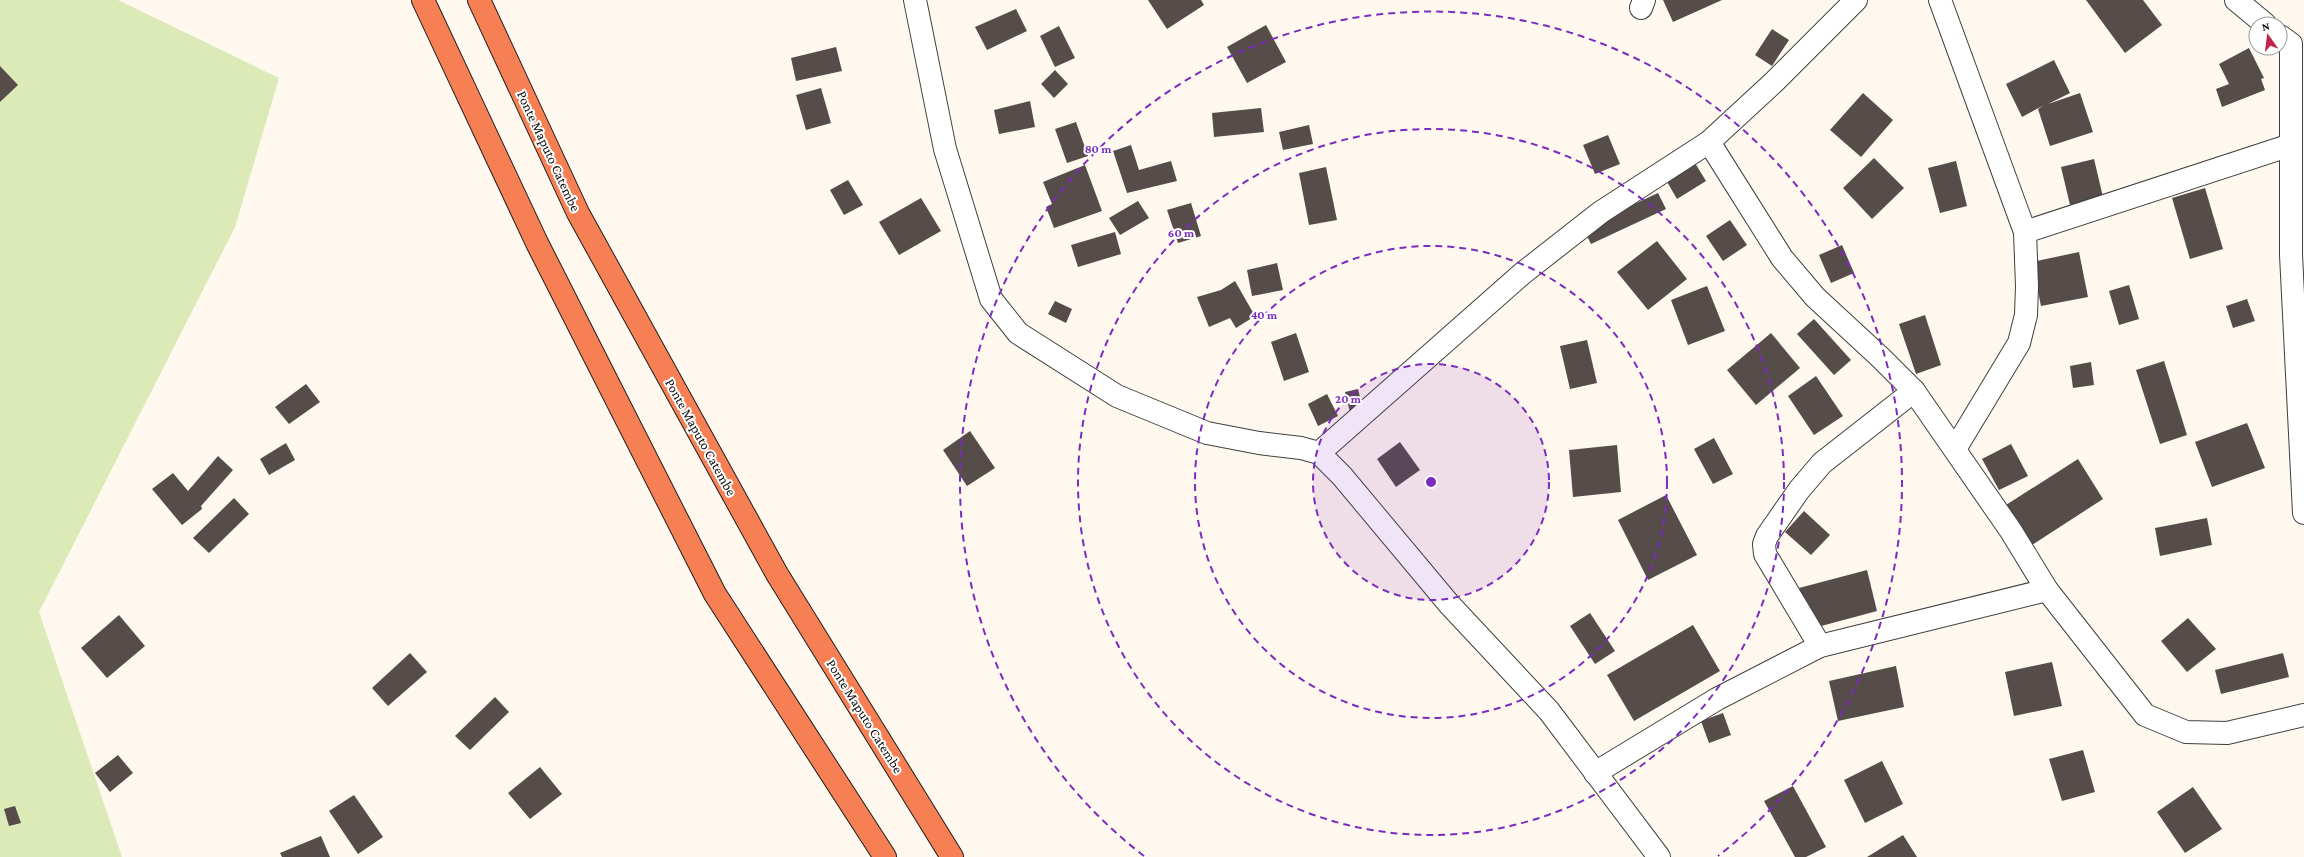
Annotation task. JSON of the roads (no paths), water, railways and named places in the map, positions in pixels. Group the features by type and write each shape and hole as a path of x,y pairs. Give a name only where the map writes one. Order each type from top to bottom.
{"highway":[{"path":"422,0 537,243 715,594 885,857"},
{"name":"Ponte Maputo Catembe","path":"479,0 578,213 762,546 952,857"}],"street":[{"path":"914,0 945,149 991,299 1018,333 1117,396 1207,433 1259,443 1301,448 1319,453 1342,476 1448,604 1549,711 1659,857"},
{"path":"1319,453 1523,273 1601,212 1709,142 1774,82 1856,0"},
{"path":"1940,0 2025,232 2026,315 2018,343 1955,449"},
{"path":"2236,0 2255,16"},
{"path":"2288,42 2291,44 2291,255 2304,513"},
{"path":"1709,142 1782,258 1815,297 1881,358 1914,391 2011,531 2046,590 2145,715 2186,732 2227,733 2304,714"},
{"path":"2025,232 2291,145"},
{"path":"1820,646 1765,554 1764,544 1767,536 1799,490 1822,463 1914,391"},
{"path":"1595,773 1717,699 1820,646 2046,590"}]}
